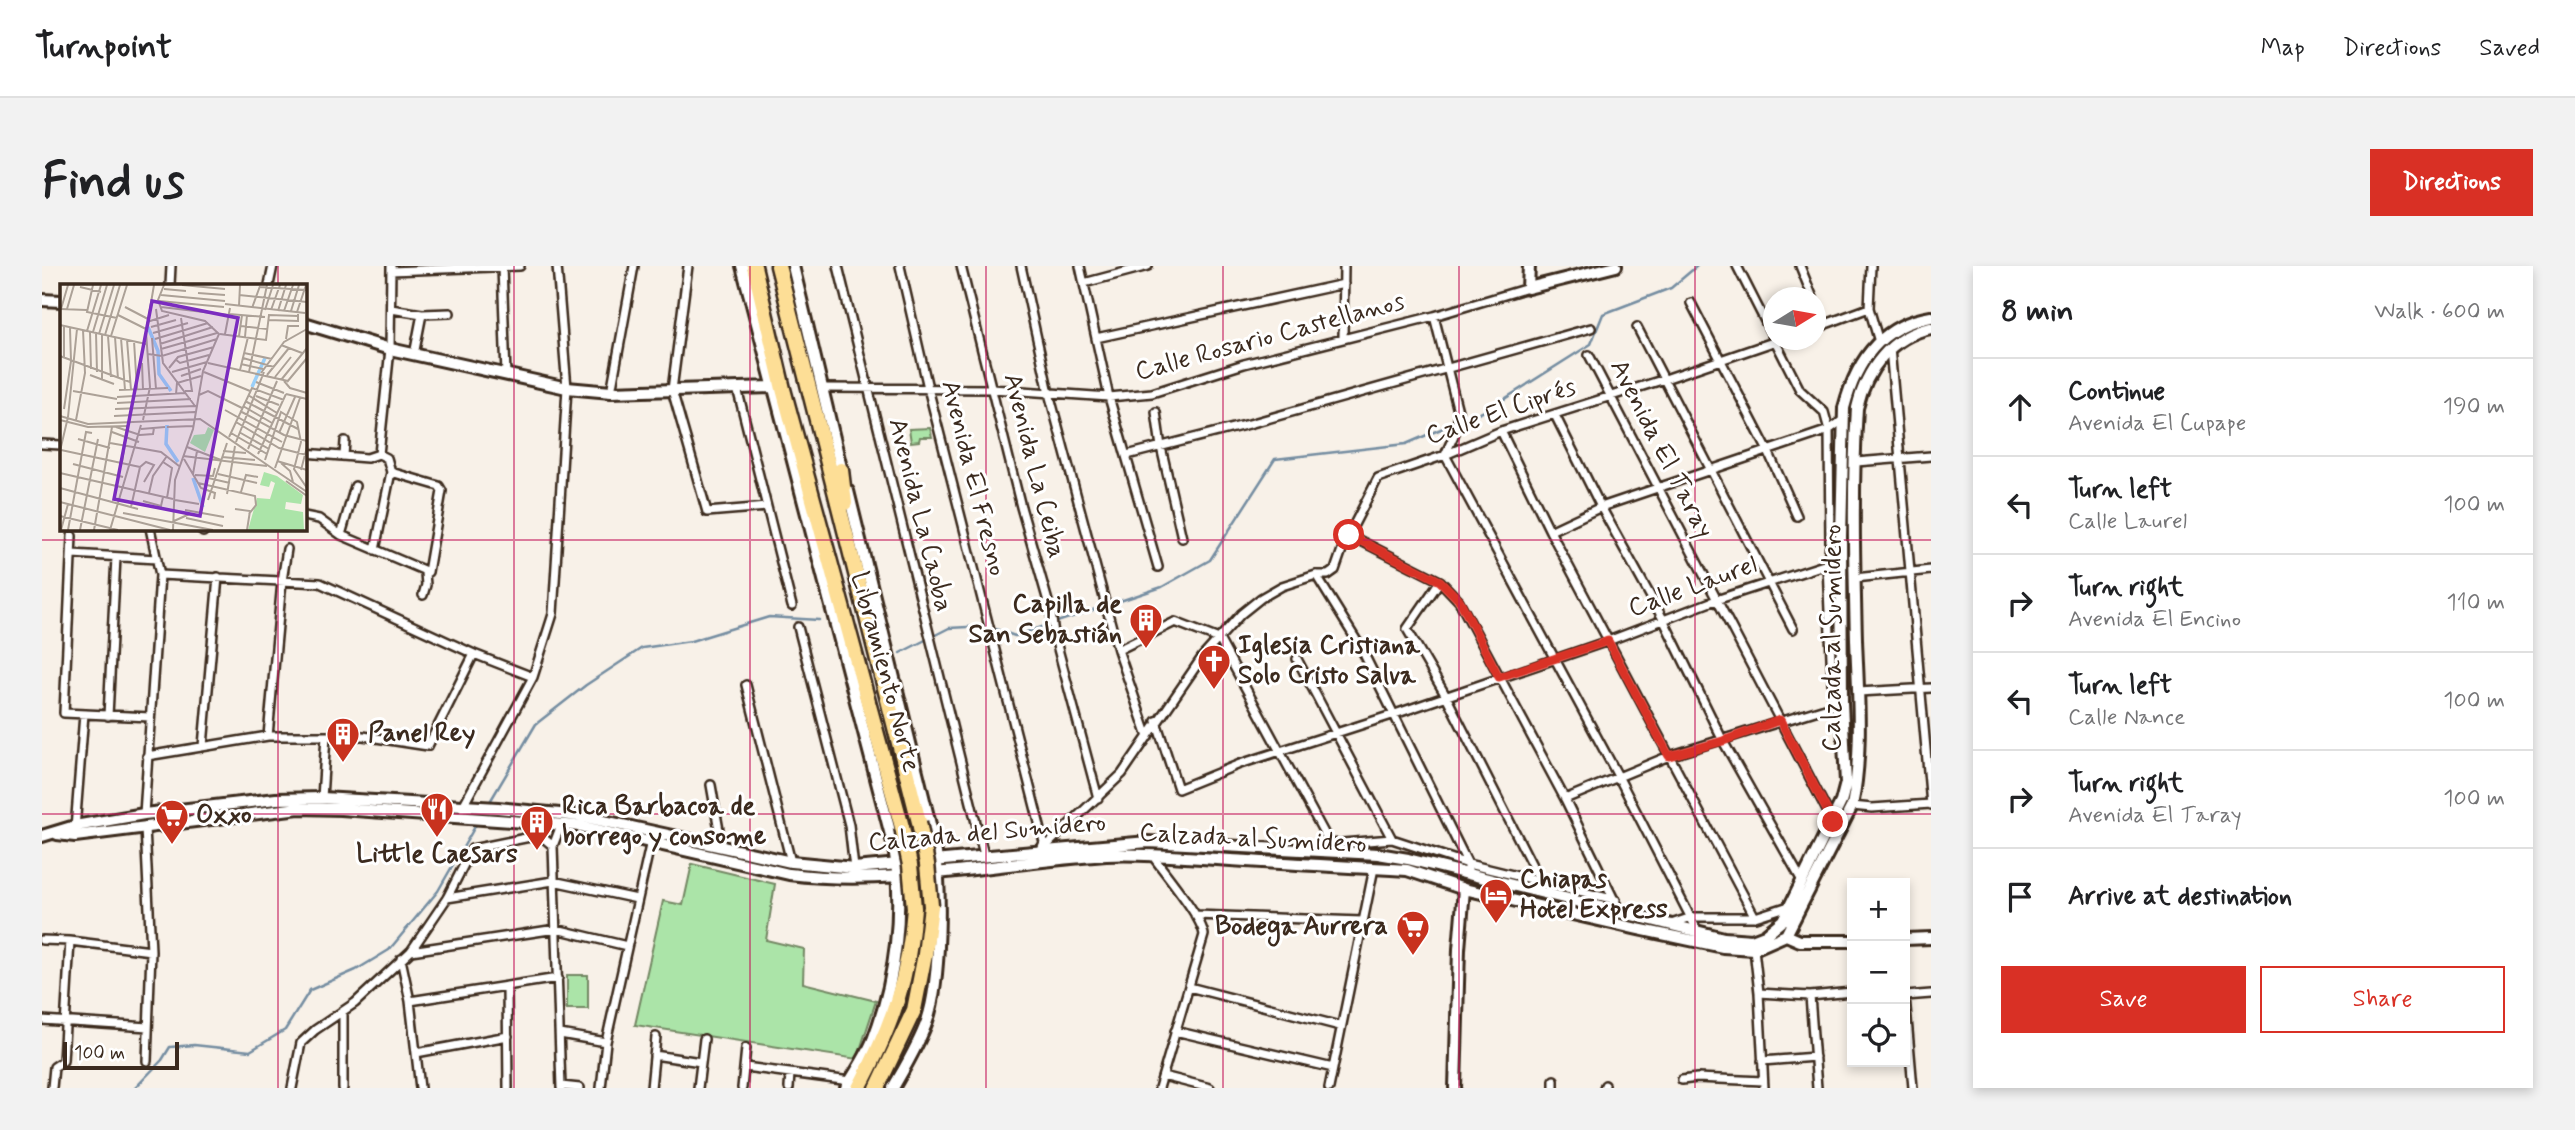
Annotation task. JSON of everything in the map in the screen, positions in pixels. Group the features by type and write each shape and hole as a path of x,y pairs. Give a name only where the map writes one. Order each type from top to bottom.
{"highway":[{"name":"Libramiento Norte","path":"754,266 910,865 914,908 910,953 897,1007 881,1046 852,1086"},
{"name":"Libramiento Norte","path":"778,266 851,556 922,816 931,906 925,954 914,1010 877,1088"},
{"path":"841,470 851,556"},
{"path":"812,538 830,566"}],"main road":[{"name":"Libramiento Norte","path":"741,266 887,822 897,870 895,952 886,1003 872,1043 852,1086"},
{"path":"793,266 841,470 853,510 922,816 938,865 936,970 927,1020 892,1088"},
{"path":"1529,266 1528,288 1616,266"},
{"path":"42,300 60,301"},
{"name":"Calzada del Sumidero","path":"498,813 551,812 594,824 791,862 897,870 984,855 1043,856 1148,842 1250,847 1330,847 1468,869 1621,914 1639,923 1669,925 1724,938 1752,940 1765,935 1783,920 1833,822 1846,783 1838,704 1844,408 1855,373 1866,355 1879,342 1909,323 1931,317"},
{"path":"306,324 414,355 568,388 611,392 772,387"},
{"name":"Calzada al Sumidero","path":"1786,935 1852,806 1856,787 1856,462 1857,408 1861,388 1869,371 1890,348 1931,328"},
{"path":"1841,597 1856,597"},
{"path":"75,831 144,814 233,804 322,798 341,804"},
{"path":"233,804 234,816"},
{"path":"48,835 145,827 341,804 463,809 561,825 594,824 650,841 789,874 855,879 897,870"},
{"path":"887,822 900,831 915,829 925,819 922,816"},
{"path":"1248,861 1250,847"},
{"name":"Calzada al Sumidero","path":"938,865 1043,856 1152,855 1407,870 1464,889 1639,923 1723,947 1754,950"},
{"path":"1455,1088 1459,949 1464,889"},
{"path":"898,913 908,896 923,893 930,900 937,924"},
{"path":"1754,950 1786,935 1800,941 1847,941"},
{"path":"1910,939 1931,938"}],"street":[{"path":"170,284 171,266"},
{"path":"269,284 272,266"},
{"path":"379,454 390,349 391,269 520,266"},
{"path":"463,809 533,677 553,614 568,388 557,266"},
{"path":"611,392 634,266"},
{"path":"688,266 672,390 707,512 767,507"},
{"name":"Avenida La Caoba","path":"838,266 984,855"},
{"name":"Avenida El Fresno","path":"900,266 928,388 1044,842 1043,856"},
{"name":"Avenida La Ceiba","path":"961,266 1098,798"},
{"path":"1021,266 1049,393 1118,650 1148,737"},
{"path":"1080,266 1109,397 1158,567"},
{"path":"1084,283 1148,266"},
{"path":"1343,338 1344,266"},
{"path":"1737,266 1763,315"},
{"path":"1800,266 1809,287"},
{"path":"1871,266 1869,308 1879,342"},
{"path":"502,267 506,375"},
{"path":"1096,338 1344,284"},
{"name":"Calle Rosario Castellanos","path":"823,388 992,389 1109,397 1152,393 1244,364 1434,316 1528,288"},
{"path":"1691,303 1722,358 1797,516"},
{"path":"1826,325 1869,308"},
{"path":"391,309 422,314 450,313"},
{"path":"414,355 422,314"},
{"path":"1434,316 1459,415 1455,433 1445,455 1619,778 1698,932"},
{"path":"1637,327 1793,629"},
{"path":"1127,455 1591,328"},
{"name":"Calle El Ciprés","path":"1316,575 1328,575 1335,570 1349,535 1378,478 1445,455 1501,431 1665,379 1763,344"},
{"path":"1852,806 1872,808 1931,805 1890,348"},
{"path":"1565,799 1669,756 1838,704 1826,564 1830,545 1829,430 1824,412 1800,390 1781,350"},
{"name":"Avenida El Taray","path":"1589,355 1833,822"},
{"path":"737,388 792,606"},
{"path":"1156,412 1161,447 1182,538"},
{"path":"1555,415 1601,507 1663,618 1723,741 1802,881"},
{"path":"1550,531 1601,507 1829,430 1844,419"},
{"path":"1501,431 1550,531 1755,917"},
{"path":"344,456 345,441"},
{"path":"42,444 60,445"},
{"path":"306,453 367,458 379,454 387,458 391,472 375,550"},
{"path":"1856,462 1931,456"},
{"path":"391,472 441,489 423,596"},
{"path":"341,535 355,486"},
{"path":"306,516 319,519 341,535 427,571"},
{"path":"144,814 160,575 150,530"},
{"path":"1349,535 1440,581 1460,601 1565,799 1621,914"},
{"path":"72,536 64,713 150,718"},
{"path":"268,736 287,549"},
{"path":"72,554 157,558"},
{"path":"108,716 116,557"},
{"name":"Calle Laurel","path":"1156,721 1178,789 1282,750 1392,715 1608,641 1663,618 1826,564"},
{"path":"1855,578 1931,570"},
{"path":"160,575 320,583 474,654 533,677"},
{"path":"1043,856 1122,774 1203,656 1241,614 1282,586 1316,575 1360,646 1468,869"},
{"path":"203,746 218,578"},
{"path":"1440,581 1407,629 1446,696 1540,881"},
{"path":"1118,650 1175,622 1219,639 1282,750 1330,847 1392,839 1468,869 1540,881 1616,900"},
{"path":"798,628 849,825 854,868"},
{"path":"147,756 268,736 363,736 428,746 474,654"},
{"path":"1297,659 1392,839"},
{"path":"746,685 791,862"},
{"path":"1858,692 1931,688"},
{"path":"75,831 84,714"},
{"path":"322,798 326,736"},
{"path":"711,785 722,847"},
{"path":"529,821 553,846"},
{"path":"526,838 529,821"},
{"path":"561,825 553,846 561,1087 580,1088"},
{"path":"145,827 151,951 147,1061"},
{"path":"292,1088 302,1043 315,1030 343,1013 411,951 447,898 472,849 540,835"},
{"path":"601,1088 606,1042 650,841"},
{"path":"1152,855 1195,915 1204,935 1159,1088"},
{"path":"1329,1088 1374,868"},
{"path":"447,898 553,881 638,900"},
{"path":"1669,925 1692,917 1755,917 1790,906"},
{"path":"1195,915 1362,921"},
{"path":"411,951 556,929 627,946"},
{"path":"42,940 151,951"},
{"path":"52,1088 54,1067 63,1061 69,941"},
{"path":"1682,1080 1697,1078 1764,1084 1754,950"},
{"path":"401,959 410,1001 420,1088"},
{"path":"410,1001 558,978"},
{"path":"503,1088 509,1088 507,987"},
{"path":"1189,987 1340,1026"},
{"path":"1759,993 1810,996 1847,992"},
{"path":"1910,996 1931,994"},
{"path":"1810,996 1817,1088"},
{"path":"1906,1004 1913,1088"},
{"path":"343,1013 343,1088"},
{"path":"42,1020 148,1027"},
{"path":"1175,1031 1333,1068"},
{"path":"560,1034 606,1042"},
{"path":"416,1053 508,1036"},
{"path":"651,1088 656,1037"},
{"path":"698,1088 704,1038"},
{"path":"742,1088 746,1048"},
{"path":"654,1055 701,1062"},
{"path":"1762,1060 1815,1057"},
{"path":"745,1067 852,1086"},
{"path":"789,1088 790,1074"},
{"path":"1163,1076 1210,1088"},
{"path":"1697,1078 1697,1088"}],"green space":[{"path":"930,428 932,437 920,437 919,441 911,442 909,429"},
{"path":"692,864 775,884 766,940 804,949 803,983 876,1001 857,1059 635,1025 663,901 683,905"},
{"path":"567,975 588,975 588,1009 567,1009"}],"waterway":[{"path":"1461,421 1487,410 1591,344 1603,314 1671,288 1697,266"},
{"path":"992,628 1015,636 1162,587 1210,560 1275,459 1406,444 1455,423"},
{"path":"488,805 536,724 586,685 642,648 691,641 769,617 819,620"},
{"path":"900,653 949,628 986,626"},
{"path":"135,1088 162,1060 170,1047 194,1045 250,1051 285,1030 310,990 356,970 389,950 438,891 477,823"}],"place":[{"name":"Capilla de San Sebastián","path":"1146,650"},
{"name":"Iglesia Cristiana Solo Cristo Salva","path":"1214,691"},
{"name":"Panel Rey","path":"343,764"},
{"name":"Little Caesars","path":"437,839"},
{"name":"Oxxo","path":"172,846"},
{"name":"Rica Barbacoa de borrego y consome","path":"537,852"},
{"name":"Chiapas Hotel Express","path":"1496,925"},
{"name":"Bodega Aurrera","path":"1413,957"}],"route":[{"path":"1349,535 1440,581 1460,601 1499,677 1608,641 1669,756 1723,741 1780,720 1833,822"}]}
